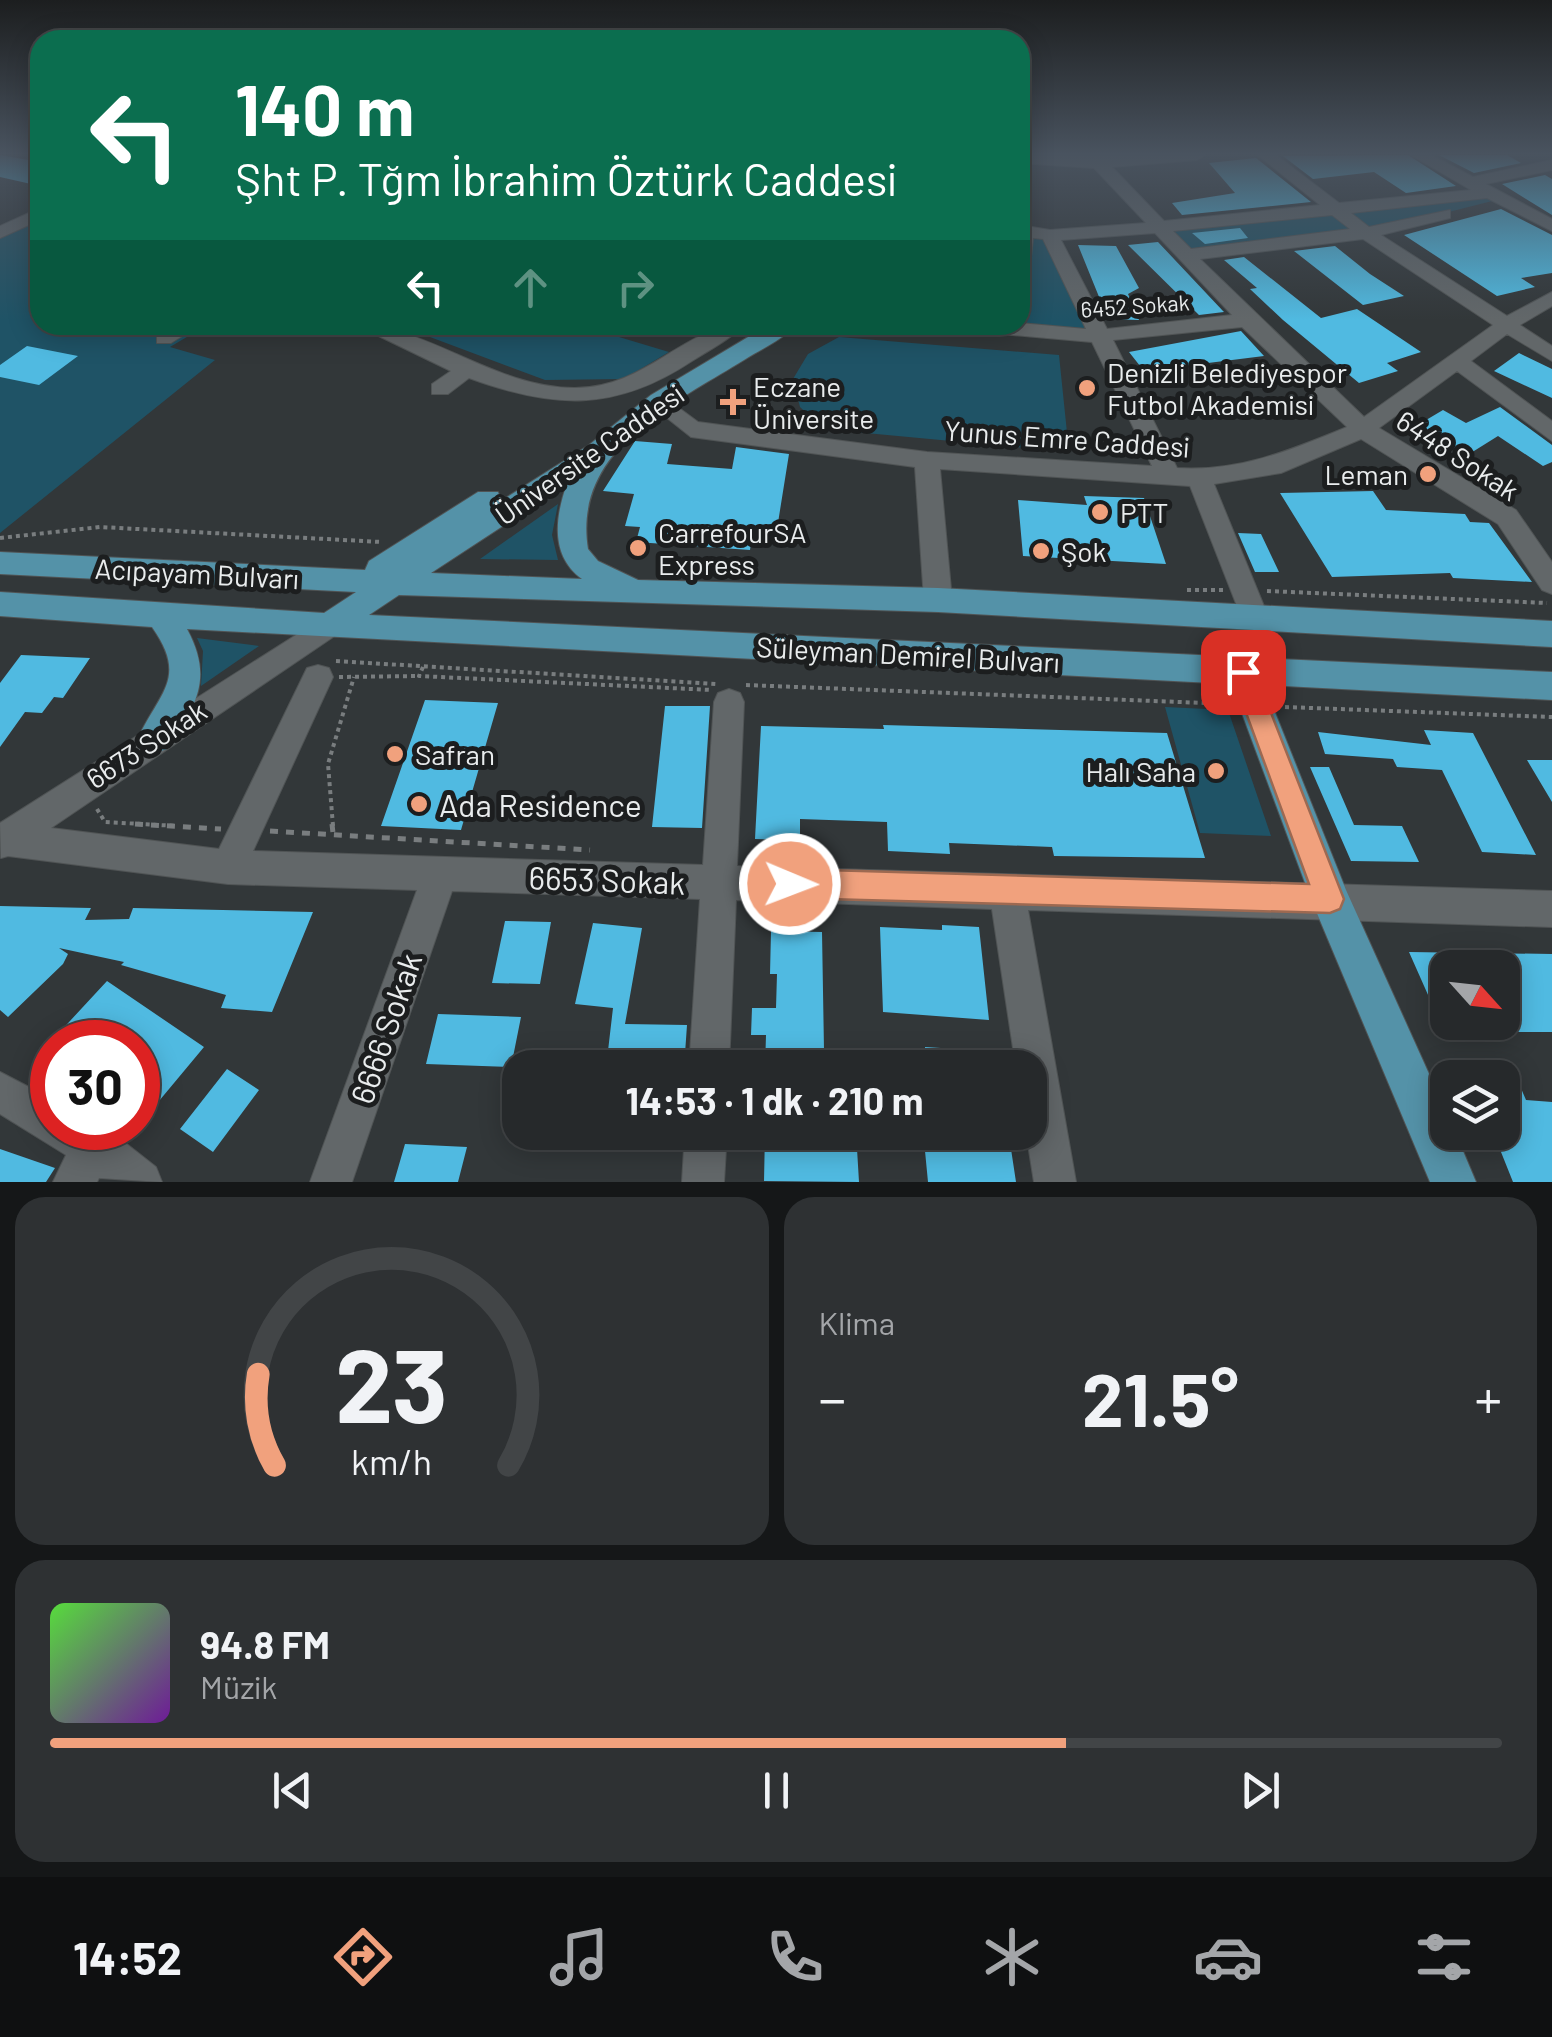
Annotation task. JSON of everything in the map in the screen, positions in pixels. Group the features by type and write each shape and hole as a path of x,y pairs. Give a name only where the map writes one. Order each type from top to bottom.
{"main road":[{"name":"Üniversite Caddesi","path":"308,632 393,583 598,452 660,402 768,335"},
{"path":"308,632 361,581 577,443 660,402"},
{"path":"598,452 580,486 572,521 574,553 598,575 653,592"},
{"name":"Acıpayam Bulvarı","path":"0,563 393,583"},
{"name":"Süleyman Demirel Bulvarı","path":"393,583 938,600 1249,603 1552,634"},
{"name":"Acıpayam Bulvarı","path":"0,604 263,622"},
{"path":"156,738 183,698 188,664 181,640 161,616"},
{"name":"Süleyman Demirel Bulvarı","path":"263,622 308,632 1249,688 1552,686"},
{"path":"1249,688 1330,899 1453,1182"}],"street":[{"name":"6448 Sokak","path":"1146,210 1248,320 1363,429 1506,517 1552,584"},
{"path":"1030,232 1050,236 1334,210"},
{"path":"1336,210 1552,355"},
{"path":"1189,255 1366,233 1446,210"},
{"path":"1522,210 1552,226"},
{"path":"0,233 30,218"},
{"path":"1050,236 1168,476"},
{"name":"Yunus Emre Caddesi","path":"660,402 691,428 928,460 1198,478 1272,467 1363,429 1506,325 1552,298"},
{"path":"1528,312 1552,327"},
{"name":"6452 Sokak","path":"1030,330 1096,336 1248,320"},
{"path":"164,340 173,335"},
{"path":"389,335 506,384 548,392 622,388 641,382 717,335"},
{"path":"1458,362 1552,433"},
{"path":"440,389 467,369"},
{"path":"928,460 938,600"},
{"path":"1198,478 1249,603"},
{"name":"6673 Sokak","path":"3,841 308,632"},
{"path":"228,867 318,677"},
{"path":"709,1050 732,690"},
{"name":"6653 Sokak","path":"3,841 228,867 1552,909"},
{"name":"6666 Sokak","path":"331,1182 440,874"},
{"path":"1007,889 1055,1182"},
{"path":"0,1092 30,1109"},
{"path":"74,1182 77,1150"},
{"path":"98,1150 142,1182"},
{"path":"703,1182 705,1150"}],"path":[{"path":"0,538 119,527 380,542 406,552"},
{"path":"1186,590 1249,603 1552,603"},
{"path":"308,632 319,660 732,690"},
{"path":"419,676 423,666"},
{"path":"318,677 419,676 732,690 1249,688 1552,717"},
{"path":"333,835 328,764 354,677"},
{"path":"95,805 106,822 238,830"},
{"path":"257,830 604,850"}],"shaded area":[{"path":"1324,210 1456,210 1366,233 1189,255 1163,227"},
{"path":"30,218 30,335 190,335 170,347 215,360 0,533 0,233"},
{"path":"1030,232 1050,235 1096,336 1030,326"},
{"path":"425,335 612,335 669,352 624,379 545,380"},
{"path":"839,337 1059,355 1069,452 823,429 800,407 793,379 808,354"},
{"path":"558,504 552,535 558,560 480,559"},
{"path":"197,638 259,646 201,686 203,651"},
{"name":"Halı Saha","path":"1165,707 1228,710 1271,836 1200,833"}],"building":[{"path":"1178,210 1230,210 1182,215"},
{"path":"1503,210 1552,235 1552,273 1521,278 1535,287 1497,296 1404,235"},
{"path":"1240,228 1248,238 1205,244 1192,233"},
{"path":"1158,242 1224,312 1199,315 1128,245"},
{"path":"1078,245 1116,246 1139,288 1128,294 1139,320 1108,319"},
{"path":"1335,246 1404,296 1363,305 1294,251"},
{"path":"1244,257 1321,318 1357,309 1421,352 1387,363 1398,371 1359,383 1283,320 1250,289 1257,288 1224,260"},
{"path":"1241,331 1264,356 1144,371 1129,352"},
{"path":"27,346 78,356 39,385 0,377 0,365"},
{"path":"1519,353 1552,369 1552,398 1494,371"},
{"path":"1500,407 1552,445 1552,462 1543,466 1498,436 1466,456 1416,426 1443,410 1466,423"},
{"path":"635,441 672,444 667,464 732,469 736,447 789,454 777,529 753,528 750,550 636,542 640,527 625,526 634,494 603,491"},
{"path":"1373,491 1386,510 1465,514 1470,522 1489,523 1532,582 1453,578 1450,573 1332,577 1280,493"},
{"path":"1084,496 1144,498 1166,564 1023,556 1018,500 1087,505"},
{"path":"1238,533 1261,534 1279,572 1255,572"},
{"path":"21,655 90,658 63,698 54,697 42,713 25,712 0,747 0,683"},
{"path":"425,700 498,703 461,830 381,826"},
{"path":"665,706 710,706 702,828 652,827"},
{"path":"883,725 1167,733 1205,858 1054,856 1052,847 949,843 950,854 888,851 887,822 800,819 800,840 755,839 761,726 884,729"},
{"path":"1424,730 1473,733 1536,855 1482,852 1442,770 1397,767 1393,759 1325,754 1318,732 1431,745"},
{"path":"1527,760 1552,760 1552,802"},
{"path":"1310,767 1329,767 1354,825 1402,826 1419,862 1351,861"},
{"path":"0,906 91,908 85,920 129,919 133,908 313,912 272,1012 221,1008 226,995 121,965 124,962 59,948 68,954 63,964 8,1017 0,1010"},
{"path":"505,921 551,922 540,984 492,983"},
{"path":"593,923 642,928 625,1024 687,1025 685,1050 608,1050 613,1008 575,1004"},
{"path":"942,925 979,927 989,1020 883,1012 880,927 942,930"},
{"path":"771,931 822,932 824,1050 766,1050 766,1035 751,1035 752,1008 776,1008 777,974 770,974"},
{"path":"1409,952 1430,952 1430,999"},
{"path":"1520,954 1552,954 1552,1032 1520,1032"},
{"path":"107,981 204,1047 160,1100 160,1020 71,1020"},
{"path":"438,1014 521,1017 514,1050 502,1050 502,1067 426,1064"},
{"path":"925,1047 972,1050 925,1050"},
{"path":"227,1069 259,1090 213,1152 180,1129"},
{"path":"1520,1086 1526,1100 1552,1102 1552,1182 1513,1182 1500,1150 1520,1150"},
{"path":"405,1144 467,1147 458,1182 394,1182"},
{"path":"0,1149 55,1168 46,1182 0,1182"},
{"path":"765,1150 857,1150 859,1182 764,1181"},
{"path":"1011,1150 1016,1182 928,1182 925,1151"}],"place":[{"name":"Denizli Belediyespor Futbol Akademisi","path":"1087,388"},
{"name":"Eczane Üniversite","path":"733,402"},
{"name":"Leman","path":"1428,474"},
{"name":"PTT","path":"1100,512"},
{"name":"CarrefourSA Express","path":"638,548"},
{"name":"Şok","path":"1041,551"},
{"name":"Safran","path":"395,754"},
{"name":"Halı Saha","path":"1216,771"},
{"name":"Ada Residence","path":"419,804"}],"route":[{"path":"790,884 1330,899 1243,672"}]}
